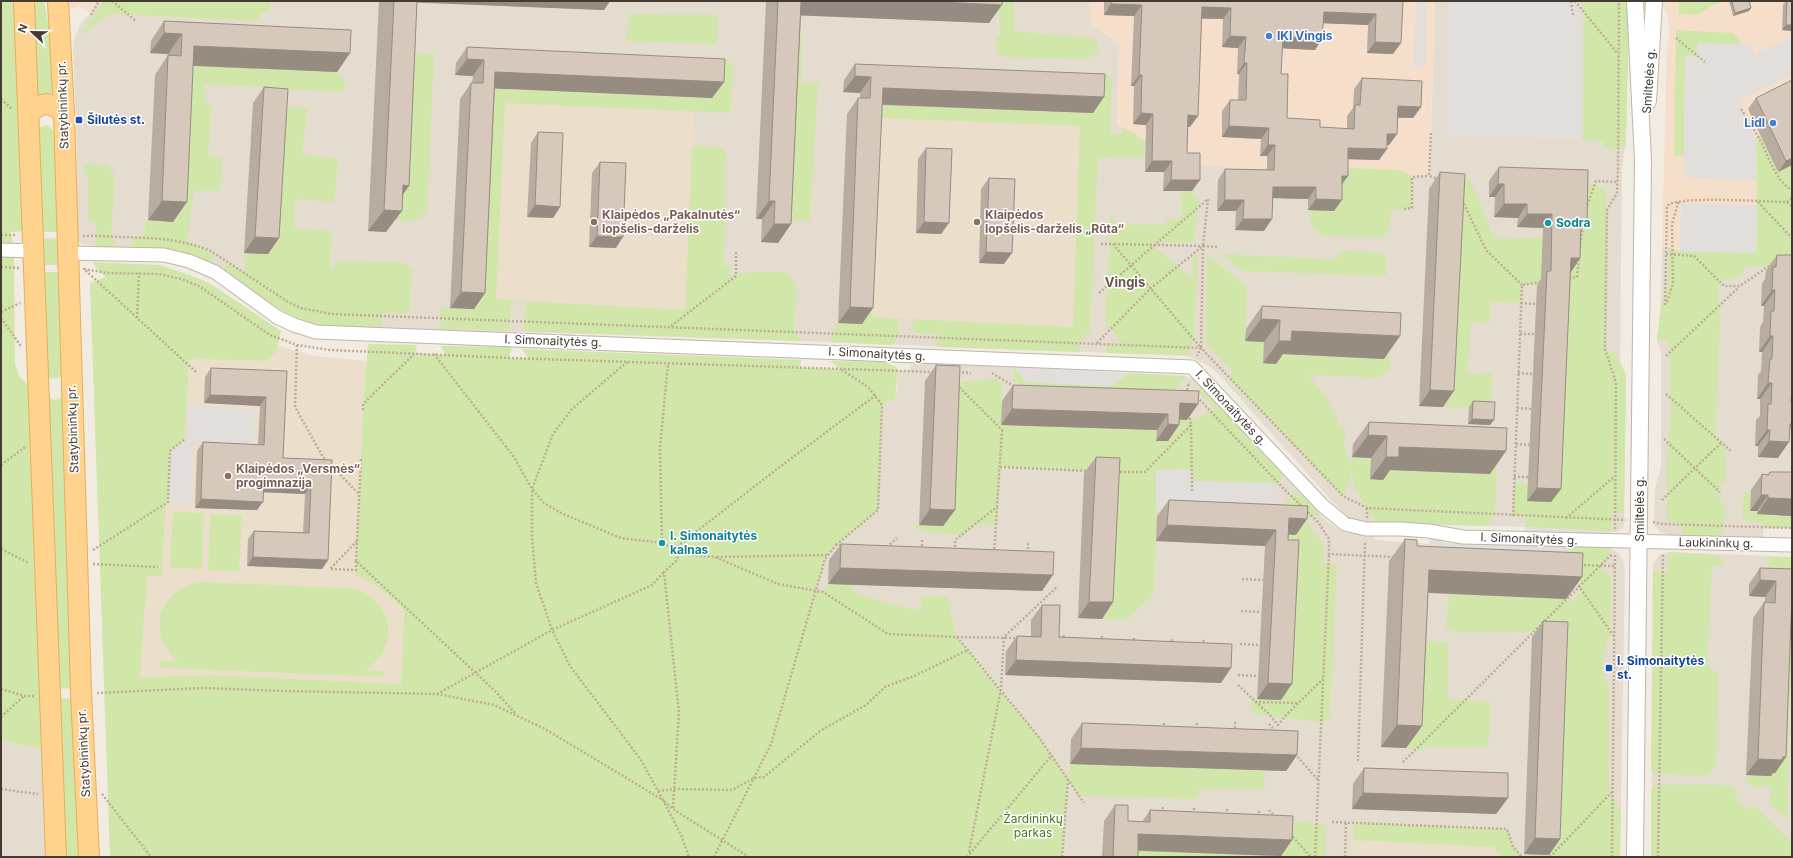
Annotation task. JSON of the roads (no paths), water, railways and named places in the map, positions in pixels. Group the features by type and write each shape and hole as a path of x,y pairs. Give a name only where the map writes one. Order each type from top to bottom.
{"main road":[{"path":"24,1 21,112 34,251 56,857"},
{"name":"Statybininkų pr.","path":"58,1 64,113 81,694 89,857"},
{"path":"21,112 46,104 55,106 64,113"},
{"path":"39,388 48,394 56,395 66,392 71,386"}],"street":[{"name":"Smiltelės g.","path":"1635,1 1643,160 1640,542 1635,857"},
{"name":"Smiltelės g.","path":"1643,160 1654,1"},
{"path":"1,250 34,251"},
{"name":"I. Simonaitytės g.","path":"67,253 164,255 189,261 215,272 277,317 294,326 316,332 1192,367 1322,505 1345,524 1366,529 1429,531 1463,537 1640,542"},
{"name":"Laukininkų g.","path":"1640,542 1792,545"}],"place":[{"name":"IKI Vingis","path":"1269,36"},
{"name":"Šilutės st.","path":"79,120"},
{"name":"Lidl","path":"1773,123"},
{"name":"Klaipėdos „Pakalnutės“ lopšelis-darželis","path":"594,222"},
{"name":"Klaipėdos lopšelis-darželis „Rūta“","path":"977,222"},
{"name":"Sodra","path":"1548,223"},
{"name":"Klaipėdos „Versmės“ progimnazija","path":"228,476"},
{"name":"I. Simonaitytės kalnas","path":"662,543"},
{"name":"I. Simonaitytės st.","path":"1609,668"}],"district":[{"name":"Vingis","path":"1125,282"}],"park label":[{"name":"Žardininkų parkas","path":"1033,826"}]}
